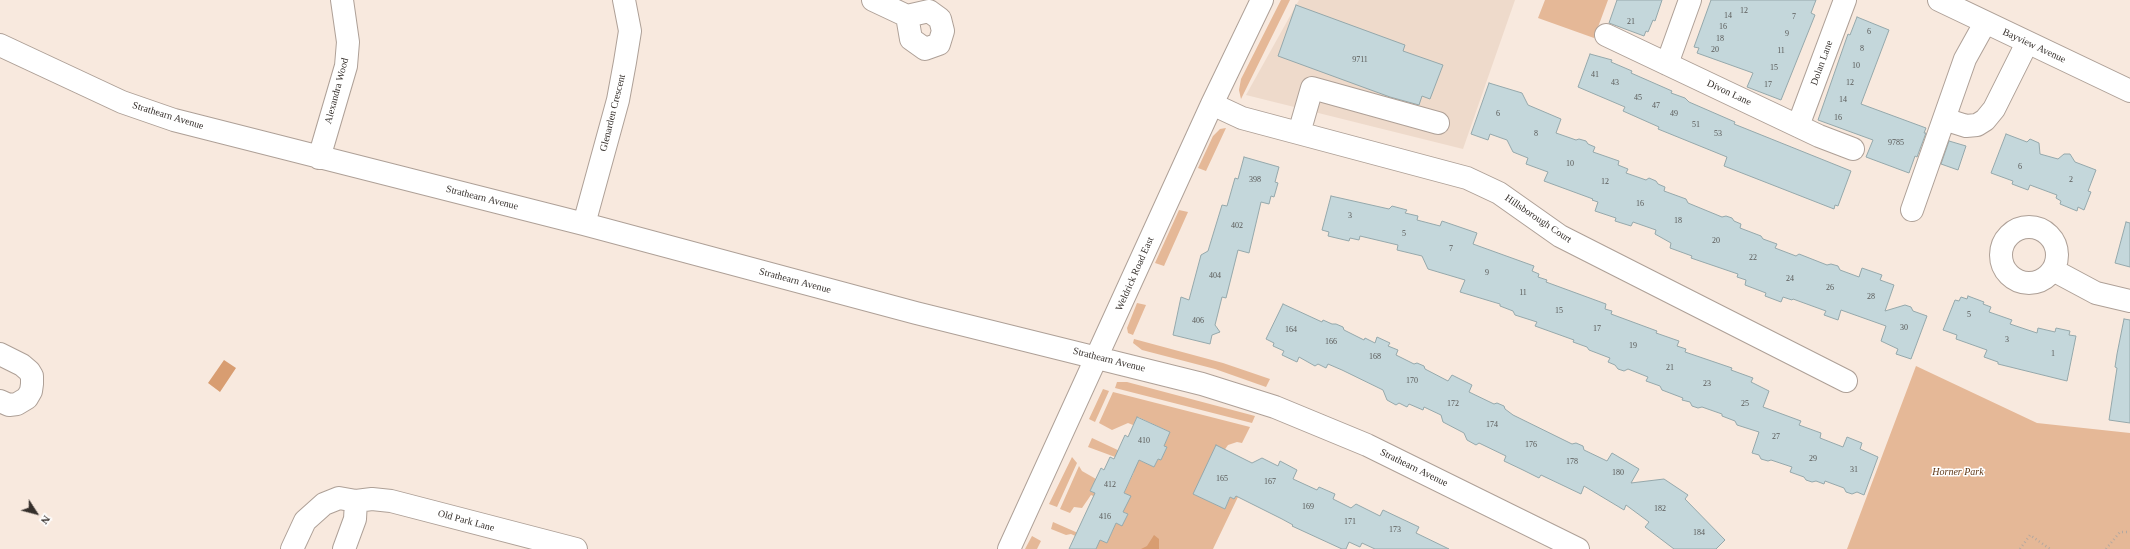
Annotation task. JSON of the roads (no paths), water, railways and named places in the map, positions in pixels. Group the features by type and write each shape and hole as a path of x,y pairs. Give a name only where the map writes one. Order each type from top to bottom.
{"street":[{"name":"Alexandra Wood","path":"320,158 346,66 348,42 342,0"},
{"name":"Glenarden Crescent","path":"584,224 618,100 626,62 630,31 624,0"},
{"path":"873,0 907,16"},
{"name":"Weldrick Road East","path":"1009,549 1212,104 1262,0"},
{"path":"1667,64 1690,0"},
{"name":"Dolan Lane","path":"1798,126 1845,0"},
{"name":"Bayview Avenue","path":"1939,0 2130,91"},
{"path":"1912,210 1964,59 1985,23"},
{"name":"Divon Lane","path":"1606,35 1798,126 1853,149"},
{"path":"1944,119 1966,126 1976,125 1985,120 1994,109 2027,43"},
{"name":"Strathearn Avenue","path":"0,45 122,102 174,120 584,224 916,313 1202,384 1275,407 1320,424 1578,549"},
{"path":"1299,133 1312,88 1438,123"},
{"name":"Hillsborough Court","path":"1212,104 1242,118 1467,178 1499,193 1560,236 1846,381"},
{"path":"2053,270 2096,293 2130,301"},
{"path":"0,354 22,365 29,371 32,376 32,384 31,391 27,398 17,404 9,405 0,402"},
{"name":"Old Park Lane","path":"292,549 305,522 324,504 339,498 391,501 576,549"},
{"path":"344,549 355,519 356,500"}],"park label":[{"name":"Horner Park","path":"1958,472"}]}
